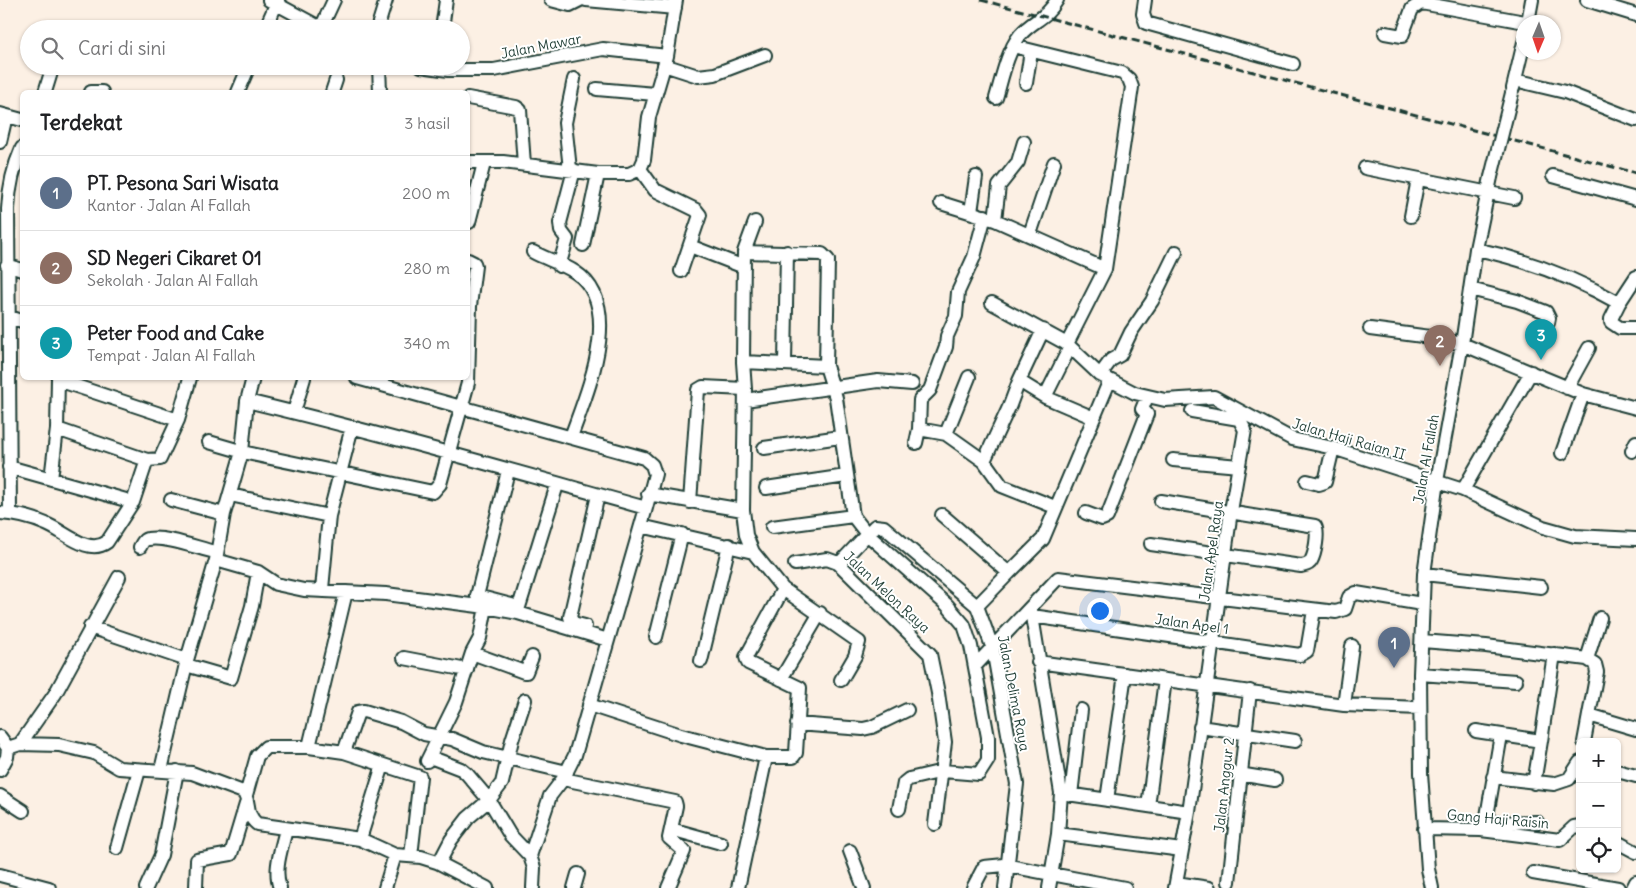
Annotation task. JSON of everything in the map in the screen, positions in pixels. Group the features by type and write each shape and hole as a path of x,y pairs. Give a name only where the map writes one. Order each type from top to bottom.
{"street":[{"path":"325,20 334,0"},
{"path":"380,20 386,0"},
{"path":"443,20 446,0"},
{"path":"551,0 570,5 580,0"},
{"path":"470,162 524,164 598,174 629,174 640,169 644,160 649,117 666,60 676,4 586,0"},
{"path":"996,98 1013,46 1027,28 1046,17 1057,0"},
{"path":"1145,0 1142,14 1146,23 1293,64"},
{"path":"1528,0 1532,0 1528,15"},
{"path":"1587,0 1636,15"},
{"path":"268,20 275,2 308,20"},
{"path":"1385,33 1402,36 1412,9 1421,3 1516,20"},
{"path":"1013,46 1122,72 1132,87 1105,269 1045,397"},
{"name":"Jalan Mawar","path":"470,69 494,70 603,49 666,60 698,76 715,74 766,56"},
{"path":"1026,83 1031,51"},
{"name":"Jalan Al Fallah","path":"1432,888 1424,829 1420,705 1424,574 1437,481 1462,344 1476,249 1491,177 1520,60"},
{"path":"46,90 50,75"},
{"path":"239,90 245,75"},
{"path":"379,75 380,90"},
{"path":"559,266 567,239 561,231 560,223 572,170 565,123 574,79"},
{"path":"1513,86 1565,92 1636,120"},
{"path":"597,89 655,94"},
{"path":"470,98 516,107 520,110 524,164"},
{"path":"0,142 11,117"},
{"path":"916,443 921,397 930,390 946,347 955,319 958,292 990,218 999,186 1018,162 1024,142"},
{"path":"20,155 9,192 7,265 9,467 5,514 46,524 76,541 97,547 107,542 133,502 147,460"},
{"path":"470,218 484,163"},
{"path":"1030,234 1054,163"},
{"path":"1365,168 1514,198"},
{"path":"640,169 655,190 698,212 699,219 681,271"},
{"path":"583,245 598,174"},
{"path":"1553,176 1636,199"},
{"path":"971,212 976,177"},
{"path":"1411,216 1418,179"},
{"path":"941,203 990,218 1030,234 1105,269"},
{"path":"755,222 744,252 743,362 745,395 743,510 746,535 753,552 783,590 820,613 859,642 855,656 841,680"},
{"path":"690,246 744,267"},
{"path":"1476,249 1540,265 1585,284 1619,303"},
{"path":"533,252 574,272 584,280 594,292 599,312 597,356 571,437"},
{"path":"744,252 822,254 828,260 826,366 833,388 853,516 772,527"},
{"path":"785,363 787,252"},
{"path":"977,606 1043,539 1055,506 1094,418 1104,378 1112,359 1120,355 1131,332 1152,301 1176,252"},
{"path":"470,261 475,266 470,299"},
{"path":"7,265 20,269"},
{"path":"1636,277 1611,319 1611,322 1620,328 1636,328"},
{"path":"1470,289 1517,301 1546,312 1548,323"},
{"name":"Jalan Haji Raian II","path":"992,303 1068,345 1104,378 1147,397 1182,400 1214,397 1292,439 1333,448 1463,490 1543,527 1575,536 1636,538"},
{"path":"9,317 20,320"},
{"path":"1370,329 1430,337 1462,344 1583,394 1636,408"},
{"path":"984,460 1042,330"},
{"path":"1567,388 1589,348"},
{"path":"743,362 826,366"},
{"path":"1463,490 1531,372"},
{"path":"946,434 969,377"},
{"path":"51,479 58,380"},
{"path":"61,380 178,420"},
{"path":"56,429 147,460 157,460 163,457 178,420 189,380"},
{"path":"161,770 216,556 224,514 242,452 247,401 252,380"},
{"path":"294,412 303,380"},
{"path":"364,380 644,458 652,465 655,474 648,494 646,508 575,755 565,776 550,796 530,856"},
{"path":"209,442 242,452 433,492 440,484 450,453 468,380"},
{"path":"690,502 698,390 702,387 745,395 833,388 878,381 912,384"},
{"path":"1019,381 1045,397 1094,418"},
{"path":"1562,453 1583,394"},
{"path":"1086,513 1102,520 1106,517 1147,414 1142,409 1147,397"},
{"path":"247,401 450,453 557,485 646,508"},
{"name":"Jalan Apel Raya","path":"1176,886 1189,812 1231,510 1245,430 1243,422 1235,418 1192,411"},
{"path":"322,589 328,516 352,427"},
{"path":"919,429 946,434 984,460 1002,486 1055,506"},
{"path":"764,448 840,437"},
{"path":"1307,482 1319,484 1325,482 1333,448"},
{"path":"1173,460 1238,466"},
{"path":"9,467 133,502"},
{"path":"508,470 476,596 519,607 557,485"},
{"path":"766,488 846,476"},
{"path":"648,494 743,510"},
{"path":"230,495 328,516"},
{"path":"598,495 570,620 609,636"},
{"path":"171,500 224,514"},
{"path":"1152,544 1301,566 1308,565 1312,560 1318,531 1315,526 1231,510 1161,501"},
{"path":"942,514 1009,573"},
{"name":"Jalan Melon Raya","path":"853,516 957,615 968,636 976,666"},
{"path":"641,526 753,552"},
{"name":"Jalan Delima Raya","path":"870,531 887,528 977,606 993,650 1016,784 1005,888"},
{"path":"839,564 870,531"},
{"path":"656,637 682,534"},
{"path":"140,547 147,539 173,541 258,572 276,584 304,590 322,589 452,601 518,613 609,636"},
{"path":"701,661 729,545"},
{"name":"Jalan Melon Raya","path":"794,564 827,559 839,564 930,654 945,742 943,771 935,824"},
{"path":"90,627 230,678 252,606 258,572"},
{"path":"1424,574 1541,587"},
{"path":"20,744 55,694 119,577"},
{"path":"899,809 904,783 909,779 943,771 979,774 988,760 989,745 976,666 1031,612 1058,578 1219,600 1314,610 1343,611 1349,597 1356,593 1422,604"},
{"path":"589,705 681,734 766,757 793,757 796,753 800,688 748,663 746,658 783,590"},
{"path":"309,748 346,592"},
{"path":"486,607 480,638 472,652 456,702 428,759 460,769 488,800 510,835 530,856 534,868 533,888"},
{"name":"Jalan Apel 1","path":"1031,612 1294,655 1304,654 1308,646 1314,610"},
{"name":"Jalan Delima Raya","path":"1031,612 1038,662 1066,794 1049,888"},
{"path":"781,679 820,613"},
{"path":"1587,659 1600,618"},
{"path":"1422,641 1587,659 1595,664 1597,672 1585,738"},
{"path":"1342,702 1352,646"},
{"path":"472,652 524,672 526,672 532,657"},
{"path":"1534,783 1554,654"},
{"path":"404,658 467,670"},
{"path":"1038,662 1342,702 1420,705"},
{"path":"1108,800 1125,674"},
{"path":"1420,674 1516,681"},
{"path":"1148,806 1165,680"},
{"name":"Jalan Anggur 2","path":"1229,882 1239,774 1250,691"},
{"path":"439,863 451,840 468,818 488,800 502,783 525,700"},
{"path":"797,724 863,729 907,710"},
{"path":"1081,710 1066,794 1189,812"},
{"path":"344,752 358,712 364,711 401,722 424,734 452,739 483,752 508,756 565,776 673,800 676,806 670,840 684,851 668,888"},
{"path":"1589,715 1636,730"},
{"path":"1200,727 1295,741"},
{"path":"1476,731 1541,741"},
{"path":"1501,735 1486,822 1491,824 1537,822"},
{"path":"0,737 8,748 7,757 0,770"},
{"path":"8,748 20,744 59,744 94,753 119,768 177,771 214,780 237,789 246,799 249,815 257,824 360,839 395,855 411,856 439,863 486,888"},
{"path":"196,888 197,860 230,854 257,756 261,749 266,747 309,748 344,752 422,778 414,817 411,856"},
{"path":"738,888 766,757"},
{"path":"360,839 384,764"},
{"path":"117,848 139,770"},
{"path":"146,888 161,855 177,771"},
{"path":"1493,777 1534,783 1563,783 1576,771"},
{"path":"1621,772 1636,776"},
{"path":"1239,774 1275,780"},
{"path":"0,796 24,811"},
{"name":"Gang Haji Raisin","path":"1424,829 1481,830 1560,840 1576,827"},
{"path":"280,888 277,879 278,864 286,829"},
{"path":"671,829 721,842"},
{"path":"1058,834 1182,850"},
{"path":"1621,844 1636,852"},
{"path":"850,850 864,888"},
{"path":"385,888 395,855"},
{"path":"973,888 984,866 989,865 1006,865 1124,888"},
{"path":"1533,873 1618,888"},
{"path":"574,888 578,874"},
{"path":"0,875 49,888"},
{"path":"1633,888 1636,882"},
{"path":"1176,886 1209,888"}],"railway":[{"path":"981,0 1636,173"}],"place":[{"name":"Peter Food and Cake","path":"1541,360"},
{"name":"SD Negeri Cikaret 01","path":"1440,366"},
{"name":"PT. Pesona Sari Wisata","path":"1394,668"}]}
